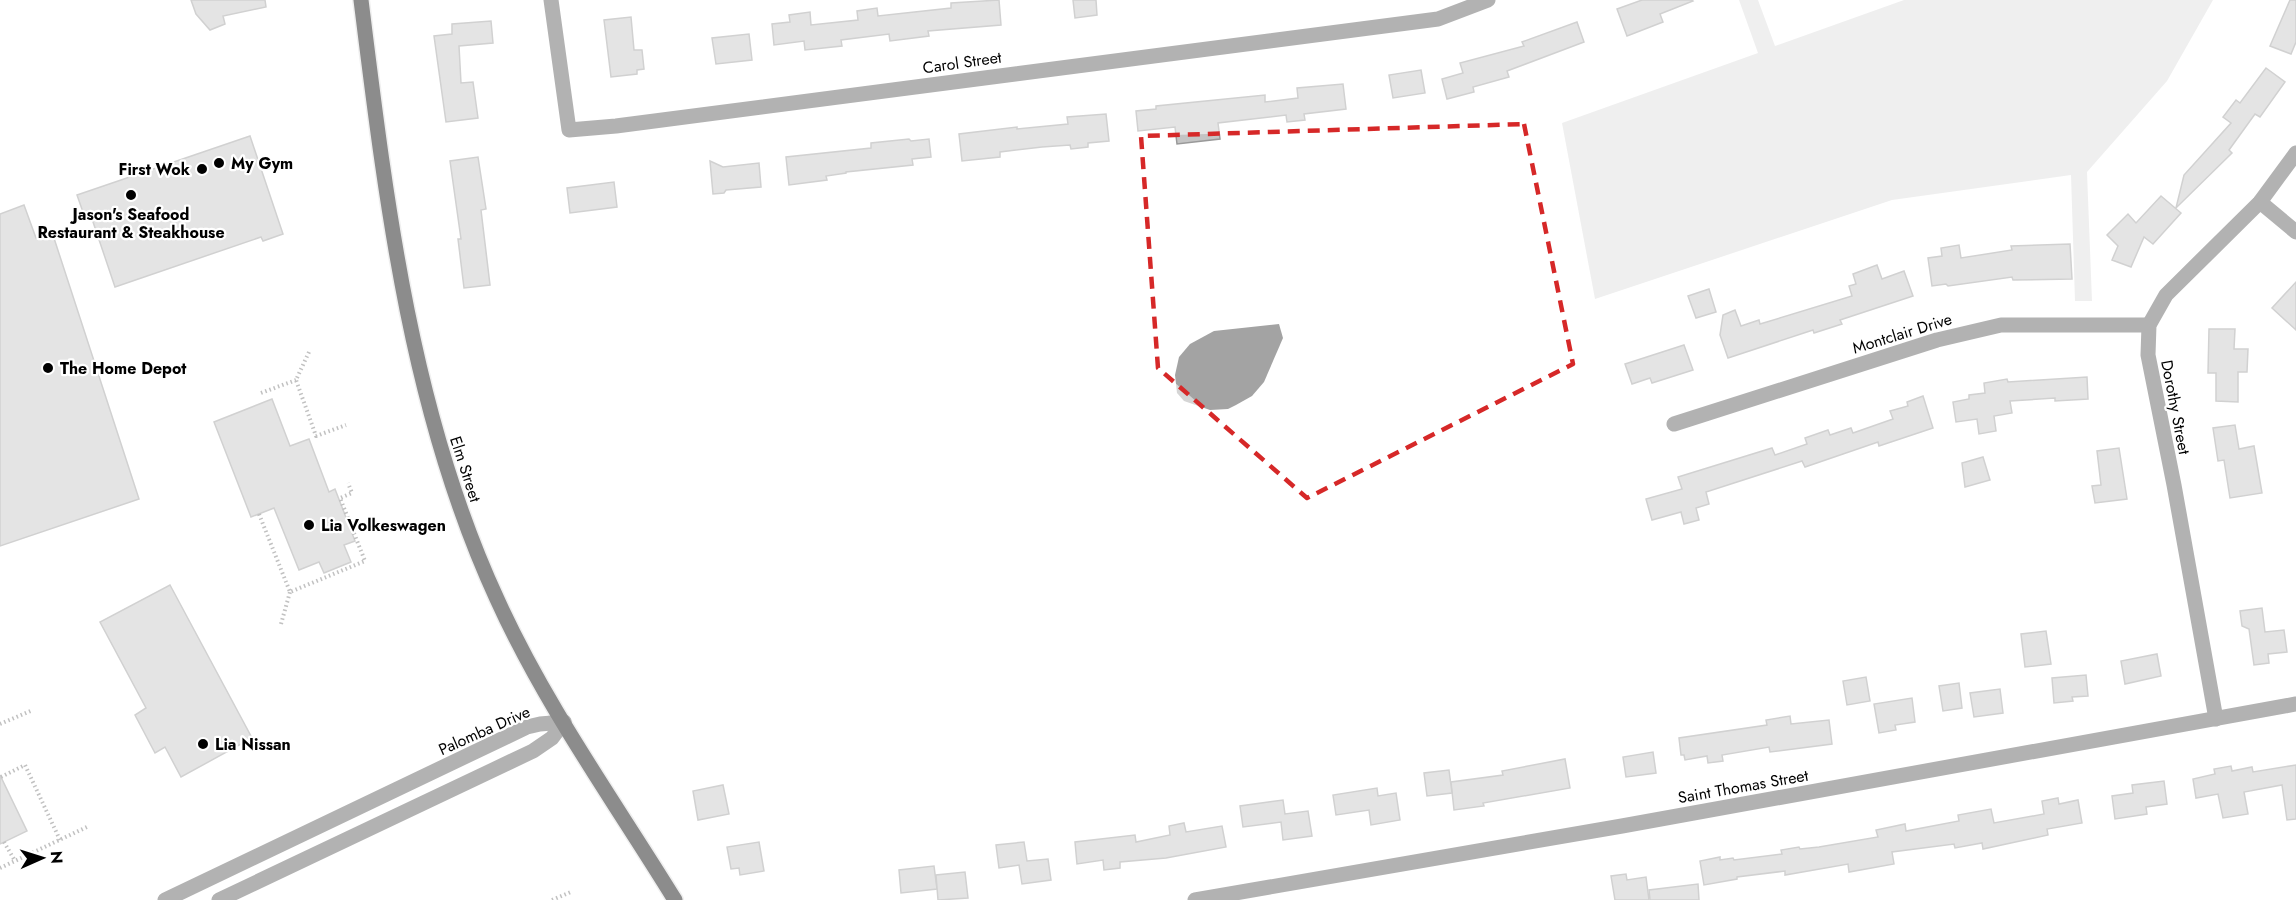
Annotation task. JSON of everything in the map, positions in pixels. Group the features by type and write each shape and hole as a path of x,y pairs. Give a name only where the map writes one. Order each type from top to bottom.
{"main road":[{"name":"Elm Street","path":"361,0 402,279 430,413 455,494 486,575 515,636 564,722 675,900"}],"street":[{"name":"Carol Street","path":"551,0 569,130 616,126 1438,19 1488,0"},
{"name":"Dorothy Street","path":"2216,719 2148,355 2149,325 2166,295 2260,202 2296,153"},
{"path":"2260,202 2296,232"},
{"name":"Montclair Drive","path":"1674,424 1937,340 2001,325 2149,325"},
{"name":"Saint Thomas Street","path":"1195,900 2296,704"},
{"name":"Palomba Drive","path":"165,900 527,727 564,722"},
{"path":"219,900 533,751 552,738 564,722"}],"path":[{"path":"309,352 296,380 316,436 346,425"},
{"path":"261,393 296,380"},
{"path":"290,592 365,561 340,498 352,493 348,483"},
{"path":"258,514 290,592 281,624"},
{"path":"0,724 33,710"},
{"path":"1,777 25,765 60,840"},
{"path":"0,868 89,826"},
{"path":"4,842 15,861"},
{"path":"552,900 570,892"}],"highlighted area":[{"path":"1524,124 1573,364 1307,498 1158,368 1141,136"}],"shaded area":[{"path":"1739,0 1758,0 1775,46 1904,0 2213,0 2167,81 2087,172 2092,301 2075,301 2071,175 1892,200 1595,299 1562,123 1758,53"},
{"path":"1279,324 1283,338 1264,382 1252,396 1228,409 1210,410 1184,401 1177,393 1175,375 1179,357 1190,344 1214,331"}],"building":[{"path":"191,0 265,0 266,7 223,16 225,24 210,30 196,14"},
{"path":"999,0 1001,25 928,31 929,36 890,41 889,34 841,40 842,46 805,50 804,41 774,45 772,24 790,22 789,15 810,12 811,25 858,20 857,11 877,8 878,16 951,8 951,3"},
{"path":"1073,0 1096,0 1097,15 1075,18"},
{"path":"1642,0 1693,1 1660,14 1663,22 1627,36 1617,9"},
{"path":"2290,0 2296,0 2296,42 2291,54 2270,46"},
{"path":"631,17 634,50 642,50 644,69 637,70 637,74 611,77 604,20"},
{"path":"491,21 493,43 459,46 461,83 473,82 478,118 446,122 434,36 452,34 452,24"},
{"path":"1577,22 1584,42 1507,71 1509,77 1473,87 1474,92 1447,99 1442,79 1463,73 1460,63 1524,46 1522,42"},
{"path":"749,34 752,60 716,64 712,38"},
{"path":"2266,68 2285,82 2260,117 2255,114 2229,150 2232,153 2176,208 2184,175 2231,123 2223,117 2236,100 2240,103"},
{"path":"1421,70 1425,93 1393,98 1389,75"},
{"path":"1343,84 1346,109 1304,114 1305,120 1287,122 1286,115 1218,123 1220,139 1177,144 1175,127 1138,131 1136,111 1156,109 1156,106 1265,95 1265,102 1298,98 1297,88"},
{"path":"1106,114 1109,141 1088,143 1088,147 1071,149 1070,145 1000,152 1000,157 962,161 959,134 1068,124 1067,117"},
{"path":"250,136 283,234 263,241 261,237 115,287 90,213 84,215 77,195"},
{"path":"909,139 911,141 929,139 931,157 912,159 913,165 846,172 826,176 827,180 789,185 786,157 871,148 871,143"},
{"path":"478,157 486,209 481,210 490,285 464,288 458,239 461,239 450,161"},
{"path":"710,161 723,167 759,163 761,187 726,190 724,193 713,194"},
{"path":"614,182 617,207 570,213 567,188"},
{"path":"2161,196 2181,213 2153,244 2144,237 2131,267 2112,260 2118,246 2107,235 2128,214 2136,223"},
{"name":"The Home Depot","path":"24,205 36,238 52,232 139,499 0,546 0,214"},
{"path":"2070,244 2072,279 2013,280 2012,277 1932,286 1928,258 1942,256 1941,248 1959,245 1961,258 2012,250 2011,246"},
{"path":"1877,265 1882,279 1904,271 1913,296 1840,320 1842,324 1814,333 1813,330 1728,358 1720,335 1723,315 1735,310 1741,326 1759,320 1760,324 1852,296 1849,286 1856,284 1853,274"},
{"path":"2296,282 2296,330 2272,308"},
{"path":"1709,289 1716,312 1696,318 1688,296"},
{"path":"2209,329 2235,329 2234,349 2248,349 2247,372 2238,372 2238,402 2216,401 2216,373 2208,373"},
{"path":"1684,345 1693,370 1652,383 1650,378 1632,384 1625,364"},
{"path":"2087,377 2088,399 2055,401 2055,398 2010,401 2012,413 1994,416 1996,431 1979,434 1977,419 1956,422 1953,402 1969,399 1969,395 1985,393 1984,383 2007,379 2008,382"},
{"path":"1923,396 1933,428 1879,446 1878,442 1805,467 1802,461 1706,492 1709,504 1696,508 1699,520 1684,524 1681,512 1652,520 1646,499 1682,489 1678,477 1772,448 1775,455 1807,444 1805,438 1828,430 1830,435 1851,428 1853,433 1893,419 1890,411 1908,406 1907,402"},
{"path":"272,399 290,446 309,439 329,492 335,489 355,541 344,545 351,562 324,573 319,562 299,570 274,508 251,517 214,422"},
{"path":"2235,425 2239,449 2254,446 2262,493 2230,498 2224,460 2218,461 2213,428"},
{"path":"2119,448 2127,499 2095,503 2092,486 2101,485 2097,451"},
{"path":"1983,457 1990,480 1965,487 1962,463"},
{"path":"170,585 252,738 181,777 165,747 155,753 135,715 146,708 100,622"},
{"path":"2262,608 2265,632 2284,630 2287,652 2268,654 2269,663 2254,665 2249,629 2242,626 2240,611"},
{"path":"2046,631 2051,664 2025,667 2021,634"},
{"path":"2157,654 2161,676 2125,684 2121,661"},
{"path":"2086,675 2088,696 2072,697 2073,701 2054,703 2052,678"},
{"path":"1866,677 1870,701 1847,705 1843,681"},
{"path":"1959,683 1962,708 1943,711 1939,686"},
{"path":"2000,689 2003,713 1974,717 1970,693"},
{"path":"1912,698 1915,722 1895,725 1896,730 1879,733 1874,704"},
{"path":"1790,716 1791,724 1829,720 1832,744 1770,752 1769,747 1722,755 1723,761 1708,763 1707,756 1685,760 1684,755 1681,755 1679,738 1767,725 1766,720"},
{"path":"1653,752 1656,773 1626,777 1623,757"},
{"path":"1565,759 1570,788 1454,810 1451,782 1503,775 1502,771"},
{"path":"2296,765 2296,819 2287,820 2282,785 2244,792 2248,814 2223,818 2218,794 2196,798 2193,779 2215,774 2214,769 2231,766 2232,771 2252,767 2253,772"},
{"path":"1449,770 1452,793 1427,796 1424,773"},
{"path":"0,775 27,831 0,844"},
{"path":"2164,781 2167,804 2146,807 2147,814 2115,819 2112,796 2133,793 2132,785"},
{"path":"723,785 729,814 698,820 693,791"},
{"path":"1377,788 1378,796 1396,793 1400,820 1371,825 1369,810 1336,815 1333,795"},
{"path":"2058,798 2059,804 2078,800 2082,823 2047,829 2048,835 1983,849 1982,843 1955,848 1954,844 1892,852 1894,864 1849,872 1848,864 1785,875 1785,871 1737,877 1737,879 1704,885 1700,861 1720,857 1720,860 1733,858 1734,860 1782,854 1781,850 1819,847 1878,837 1876,830 1905,824 1906,831 1959,821 1958,815 1991,809 1994,823 2044,814 2042,801"},
{"path":"1283,800 1285,814 1308,811 1312,836 1283,840 1281,822 1243,827 1240,806"},
{"path":"1184,823 1186,832 1222,826 1226,847 1166,858 1120,862 1120,868 1104,870 1103,860 1077,864 1075,842 1135,835 1136,842 1170,835 1169,826"},
{"path":"759,842 764,871 740,875 739,868 731,869 727,847"},
{"path":"1024,842 1027,861 1048,859 1051,880 1022,884 1019,865 999,868 996,845"},
{"path":"934,866 937,889 901,893 899,870"},
{"path":"965,872 968,898 938,900 936,875"},
{"path":"1626,874 1627,880 1646,877 1649,900 1615,900 1611,876"},
{"path":"1698,884 1699,900 1650,900 1649,890"}],"place":[{"name":"My Gym","path":"219,163"},
{"name":"First Wok","path":"202,169"},
{"name":"Jason's Seafood Restaurant & Steakhouse","path":"131,195"},
{"name":"The Home Depot","path":"48,368"},
{"name":"Lia Volkeswagen","path":"309,525"},
{"name":"Lia Nissan","path":"203,744"}]}
